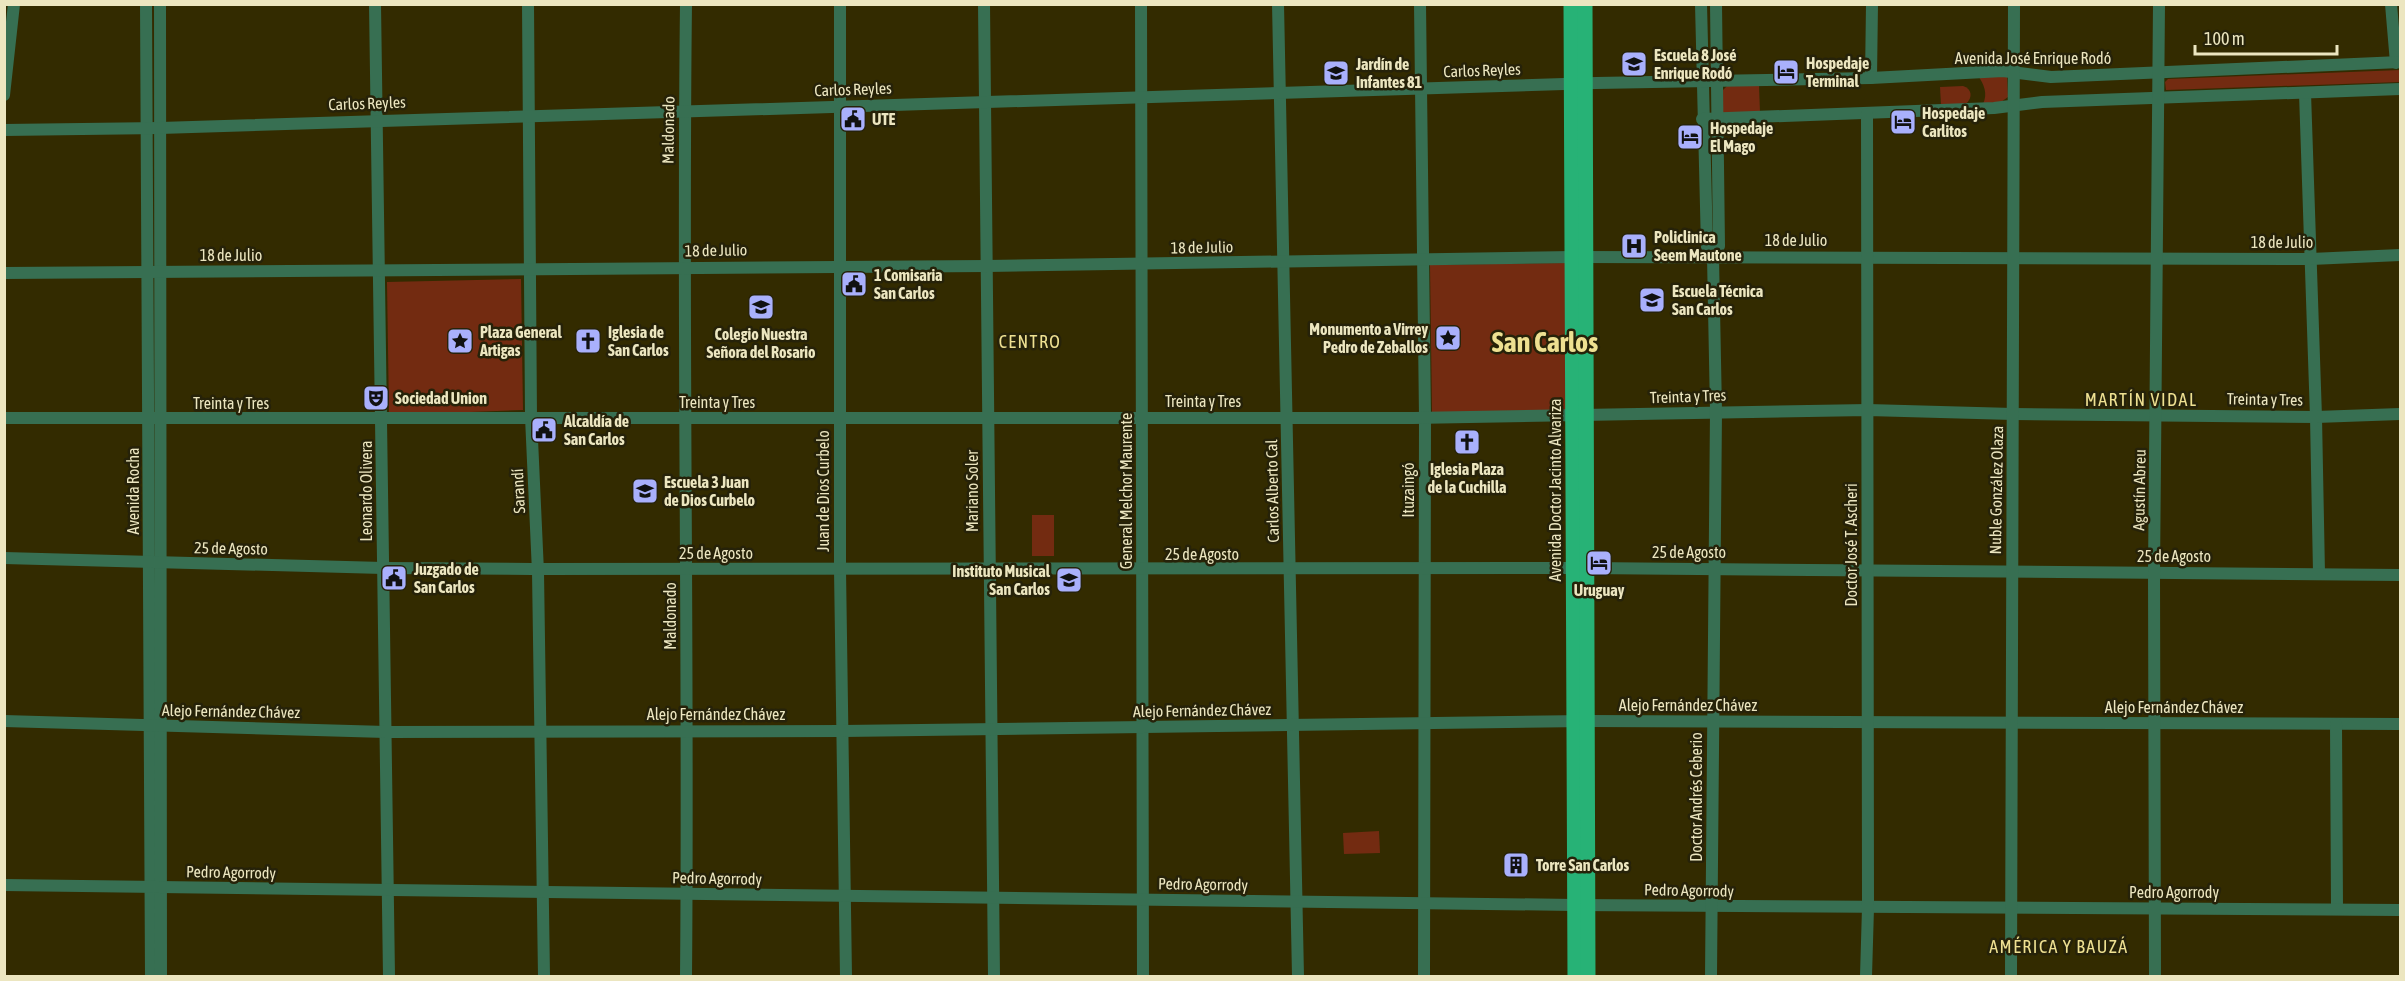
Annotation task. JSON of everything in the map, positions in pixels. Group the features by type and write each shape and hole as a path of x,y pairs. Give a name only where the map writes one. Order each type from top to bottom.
{"main road":[{"name":"Avenida Doctor Jacinto Alvariza","path":"1570,4 1578,83 1581,906 1588,976"},
{"name":"Avenida Doctor Jacinto Alvariza","path":"1578,83 1585,4"},
{"name":"Avenida Doctor Jacinto Alvariza","path":"1575,976 1581,906"}],"street":[{"path":"4,95 14,4"},
{"name":"Avenida Rocha","path":"146,4 149,419 156,563"},
{"name":"Avenida Rocha","path":"160,4 162,419 156,563 156,726 157,888 161,976"},
{"name":"Leonardo Olivera","path":"375,4 389,976"},
{"name":"Sarandí","path":"528,4 531,417 538,569 544,976"},
{"name":"Maldonado","path":"686,4 683,267 686,976"},
{"name":"Juan de Dios Curbelo","path":"840,4 838,265 846,976"},
{"name":"Mariano Soler","path":"984,4 994,976"},
{"name":"General Melchor Maurente","path":"1141,4 1143,976"},
{"name":"Carlos Alberto Cal","path":"1278,4 1298,976"},
{"name":"Ituzaingó","path":"1420,4 1425,261 1424,976"},
{"name":"Doctor Andrés Ceberio","path":"1701,4 1702,119 1707,246 1713,257 1716,411 1711,976"},
{"name":"Doctor Andrés Ceberio","path":"1713,257 1719,246 1716,4"},
{"path":"1870,78 1872,4"},
{"name":"Nuble González Olaza","path":"2011,976 2014,4"},
{"name":"Agustín Abreu","path":"2155,976 2154,573 2159,4"},
{"path":"2391,4 2398,62"},
{"name":"Avenida José Enrique Rodó","path":"1702,81 1870,78 2013,71 2051,77 2398,62"},
{"name":"Carlos Reyles","path":"4,130 160,128 684,110 1702,81"},
{"path":"1702,119 2013,107 2042,102 2400,89"},
{"path":"2305,93 2312,259 2319,573"},
{"name":"Doctor José T. Ascheri","path":"1866,976 1868,908 1867,114"},
{"name":"18 de Julio","path":"4,273 838,265 987,266 1580,257 2312,259 2400,255"},
{"name":"Treinta y Tres","path":"4,418 1287,418 1580,416 1716,411 1868,410 2316,417 2400,414"},
{"name":"25 de Agosto","path":"4,558 383,568 1290,570 1579,568 2400,575"},
{"name":"Alejo Fernández Chávez","path":"4,721 386,732 843,731 1579,721 2400,724"},
{"path":"2336,724 2337,909"},
{"name":"Pedro Agorrody","path":"4,885 1581,906 2400,910"},
{"name":"Avenida Rocha","path":"151,976 157,888"}],"shaded area":[{"path":"2400,70 2400,82 2166,90 2165,82 2168,79"},
{"path":"1978,76 2007,77 2008,97 2001,102 1983,104 1985,89"},
{"path":"1759,85 1760,113 1722,115 1722,91 1727,86"},
{"path":"1963,86 1970,94 1970,99 1966,104 1941,105 1940,87"},
{"path":"1565,263 1566,413 1432,414 1430,265"},
{"path":"521,279 523,410 389,415 387,282"},
{"path":"1032,515 1054,515 1054,556 1032,556"},
{"path":"1379,831 1380,853 1344,854 1343,833"}],"place":[{"name":"Escuela 8 José Enrique Rodó","path":"1634,64"},
{"name":"Hospedaje Terminal","path":"1786,72"},
{"name":"Jardín de Infantes 81","path":"1336,73"},
{"name":"UTE","path":"853,119"},
{"name":"Hospedaje Carlitos","path":"1903,122"},
{"name":"Hospedaje El Mago","path":"1690,137"},
{"name":"Policlinica Seem Mautone","path":"1634,246"},
{"name":"1 Comisaria San Carlos","path":"854,284"},
{"name":"Escuela Técnica San Carlos","path":"1652,300"},
{"name":"Colegio Nuestra Señora del Rosario","path":"761,307"},
{"name":"Monumento a Virrey Pedro de Zeballos","path":"1448,338"},
{"name":"Plaza General Artigas","path":"460,341"},
{"name":"Iglesia de San Carlos","path":"588,341"},
{"name":"Sociedad Union","path":"376,398"},
{"name":"Alcaldía de San Carlos","path":"544,430"},
{"name":"Iglesia Plaza de la Cuchilla","path":"1467,442"},
{"name":"Escuela 3 Juan de Dios Curbelo","path":"645,491"},
{"name":"Uruguay","path":"1599,563"},
{"name":"Juzgado de San Carlos","path":"394,578"},
{"name":"Instituto Musical San Carlos","path":"1069,580"},
{"name":"Torre San Carlos","path":"1516,865"}],"district":[{"name":"CENTRO","path":"1030,341"},
{"name":"San Carlos","path":"1545,342"},
{"name":"MARTÍN VIDAL","path":"2141,399"},
{"name":"AMÉRICA Y BAUZÁ","path":"2059,946"}]}
